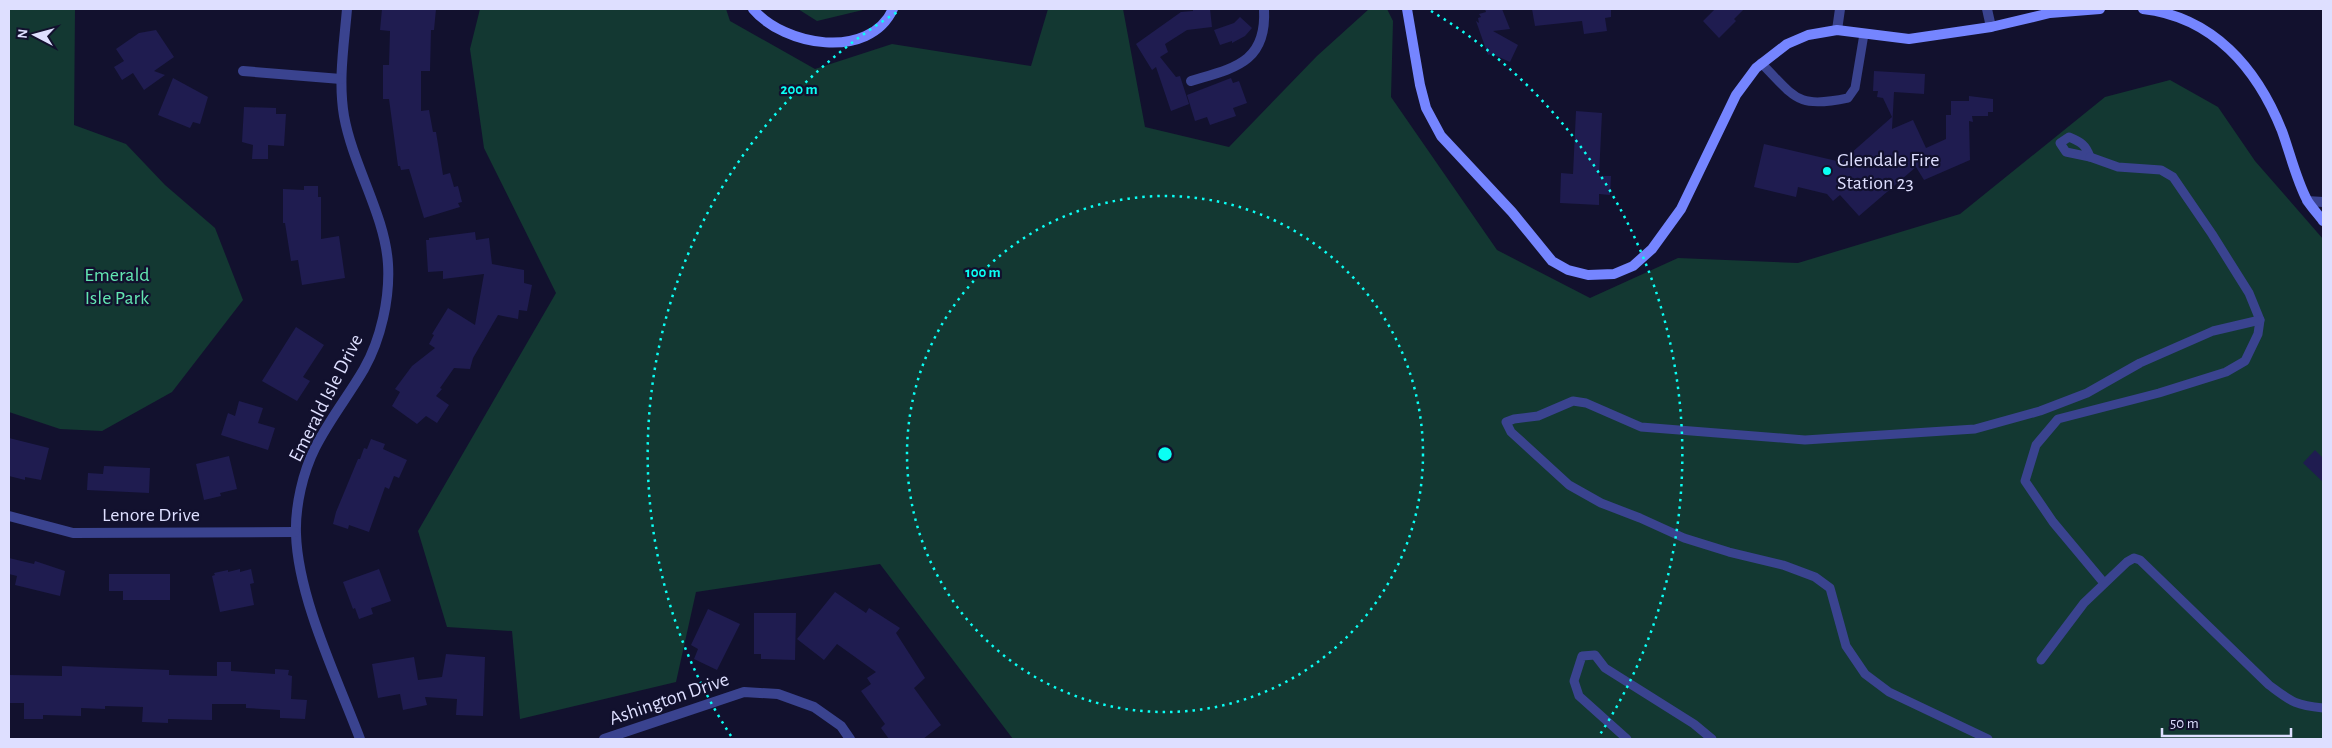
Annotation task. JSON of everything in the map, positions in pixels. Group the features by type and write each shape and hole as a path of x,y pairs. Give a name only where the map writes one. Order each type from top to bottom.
{"main road":[{"path":"753,9 767,22 799,37 833,44 850,42 868,35 883,25 893,9"},
{"path":"1407,9 1420,85 1426,108 1441,136 1512,212 1552,260 1568,270 1588,275 1614,274 1633,266 1652,248 1681,209 1736,95 1756,68 1786,44 1808,35 1838,30 1909,39 1991,26 2050,13 2100,9"},
{"path":"2143,9 2167,12 2210,34 2233,51 2257,80 2281,129 2307,200 2323,221"}],"street":[{"name":"Emerald Isle Drive","path":"347,9 340,79 345,117 384,239 388,264 386,294 380,331 365,366 315,448 302,485 296,532 299,565 308,602 360,739"},
{"path":"1191,80 1235,68 1253,54 1263,36 1264,9"},
{"path":"1838,30 1840,9"},
{"path":"1987,9 1991,26"},
{"path":"243,71 340,79"},
{"path":"2307,200 2323,202"},
{"name":"Lenore Drive","path":"9,516 73,533 296,532"},
{"name":"Ashington Drive","path":"604,739 744,692 778,694 814,707 841,726 850,739"}],"lane":[{"path":"1762,63 1798,100 1821,104 1848,98 1855,88 1864,34"},
{"path":"2090,157 2118,167 2161,170 2173,177 2249,294 2260,320 2252,349 2245,361 2239,365 2226,372 2159,393 2058,420 2036,445 2025,481 2053,522 2104,583"},
{"path":"1988,739 1889,692 1866,674 1846,646 1830,588 1815,577 1783,565 1729,552 1684,538 1640,518 1600,503 1569,485 1511,432 1506,422 1538,416 1573,401 1586,403 1641,427 1804,440 1975,430 2040,411 2087,393 2140,362 2214,332 2260,320"},
{"path":"2041,660 2084,603 2127,562 2134,558 2140,560 2269,685 2289,700 2304,707 2323,708"},
{"path":"1627,739 1579,696 1574,681 1582,656 1595,655 1605,668 1694,724 1712,739"}],"green space":[{"name":"Emerald Isle Park","path":"9,9 75,9 74,125 126,144 165,185 215,228 243,300 172,392 102,431 60,429 9,412"},
{"path":"480,9 726,9 730,21 815,69 892,44 1031,66 1048,9 1123,9 1145,127 1229,147 1317,56 1369,9 1387,9 1393,21 1391,97 1497,250 1590,298 1678,258 1798,263 1960,214 2105,97 2170,80 2218,107 2255,161 2323,239 2323,739 1013,739 880,564 696,592 676,682 520,719 512,631 447,627 418,531 556,293 484,148 470,49"},
{"path":"798,9 867,9 817,21"}],"building":[{"path":"382,9 436,9 434,30 431,30 430,71 421,71 421,111 429,110 433,132 436,132 443,175 450,173 454,187 458,186 462,202 458,203 460,207 424,218 409,169 401,170 400,166 398,166 389,99 383,99 383,65 389,65 390,31 380,30"},
{"path":"1193,9 1210,9 1212,27 1187,30 1165,44 1168,52 1160,57 1176,77 1180,76 1189,104 1171,111 1156,67 1152,70 1136,44 1181,12 1193,11"},
{"path":"1485,9 1502,9 1510,29 1493,31 1518,45 1510,62 1492,54 1488,55 1476,21 1479,23 1478,18 1481,17 1479,14 1486,12"},
{"path":"1532,9 1611,9 1611,17 1605,18 1607,31 1584,34 1582,21 1535,26"},
{"path":"1715,9 1744,9 1734,19 1736,21 1719,38 1703,21"},
{"path":"1240,17 1252,28 1245,36 1232,43 1232,41 1220,45 1214,30 1234,23"},
{"path":"156,30 174,57 154,71 165,75 144,90 133,73 122,80 114,67 124,61 116,49 139,33"},
{"path":"1874,71 1925,74 1924,94 1894,92 1892,129 1913,120 1926,148 1946,139 1946,115 1951,115 1951,101 1969,101 1969,96 1993,99 1993,112 1988,112 1988,116 1972,116 1973,122 1969,121 1970,160 1924,180 1916,167 1859,216 1840,195 1833,201 1827,194 1798,187 1796,197 1754,187 1764,144 1841,162 1892,117 1883,98 1877,97 1878,91 1873,91"},
{"path":"173,78 208,97 200,124 193,122 190,128 158,115"},
{"path":"1231,78 1233,83 1239,81 1247,103 1233,108 1236,116 1210,125 1207,117 1195,121 1187,95"},
{"path":"244,107 276,108 276,114 286,114 284,146 268,145 268,159 252,159 253,145 242,142"},
{"path":"1576,111 1602,113 1599,176 1611,176 1610,195 1599,194 1599,205 1560,203 1561,173 1573,174"},
{"path":"304,186 318,186 318,197 321,197 321,239 339,236 345,278 302,285 298,260 291,261 285,223 283,223 283,189 304,190"},
{"path":"475,232 476,240 489,238 492,264 524,270 524,283 532,285 527,311 519,310 518,319 498,315 473,358 470,369 454,368 440,388 442,389 436,396 449,405 437,423 426,416 417,424 392,406 400,392 395,389 412,366 435,348 429,344 434,335 432,334 448,308 475,325 484,274 443,279 443,271 428,272 426,240"},
{"path":"296,327 324,345 303,377 310,381 297,401 262,381"},
{"path":"239,401 263,408 258,423 275,428 268,450 221,435 228,413 235,416"},
{"path":"9,438 49,448 41,480 25,477 25,480 9,476"},
{"path":"371,439 385,444 383,449 407,460 399,478 394,476 389,489 385,487 369,532 349,525 348,529 333,524 336,512 358,459 360,459 364,448 367,449"},
{"path":"2315,450 2323,458 2323,482 2303,463"},
{"path":"229,456 237,489 220,493 221,496 204,500 196,464"},
{"path":"104,466 150,468 149,493 87,490 88,473 103,474"},
{"path":"9,558 34,564 35,561 65,571 60,596 15,585 17,576 9,574"},
{"path":"240,569 240,572 251,569 254,583 250,584 254,605 220,612 212,576 215,575 214,573"},
{"path":"379,569 391,601 371,608 373,614 359,619 355,608 353,609 343,582"},
{"path":"109,574 170,574 170,600 123,600 123,591 109,591"},
{"path":"835,592 866,613 869,608 900,628 896,633 925,678 914,688 941,725 923,739 889,739 881,728 885,724 861,691 871,684 867,678 876,672 837,644 824,660 797,639"},
{"path":"708,609 740,624 717,670 694,659 698,649 691,645"},
{"path":"754,613 796,613 795,660 761,659 761,654 754,654"},
{"path":"446,654 485,657 483,716 456,715 457,699 425,697 427,705 403,710 400,694 378,698 372,664 414,657 418,680 442,677"},
{"path":"217,662 231,662 231,671 275,674 275,669 289,670 288,675 292,676 291,699 307,700 305,719 280,718 280,710 246,708 246,704 212,704 212,720 168,719 168,723 142,722 143,707 105,706 105,709 81,708 81,716 43,715 43,719 24,719 24,703 9,703 9,675 62,676 62,666 169,670 169,675 217,676"}],"place":[{"name":"Glendale Fire Station 23","path":"1827,171"}]}
